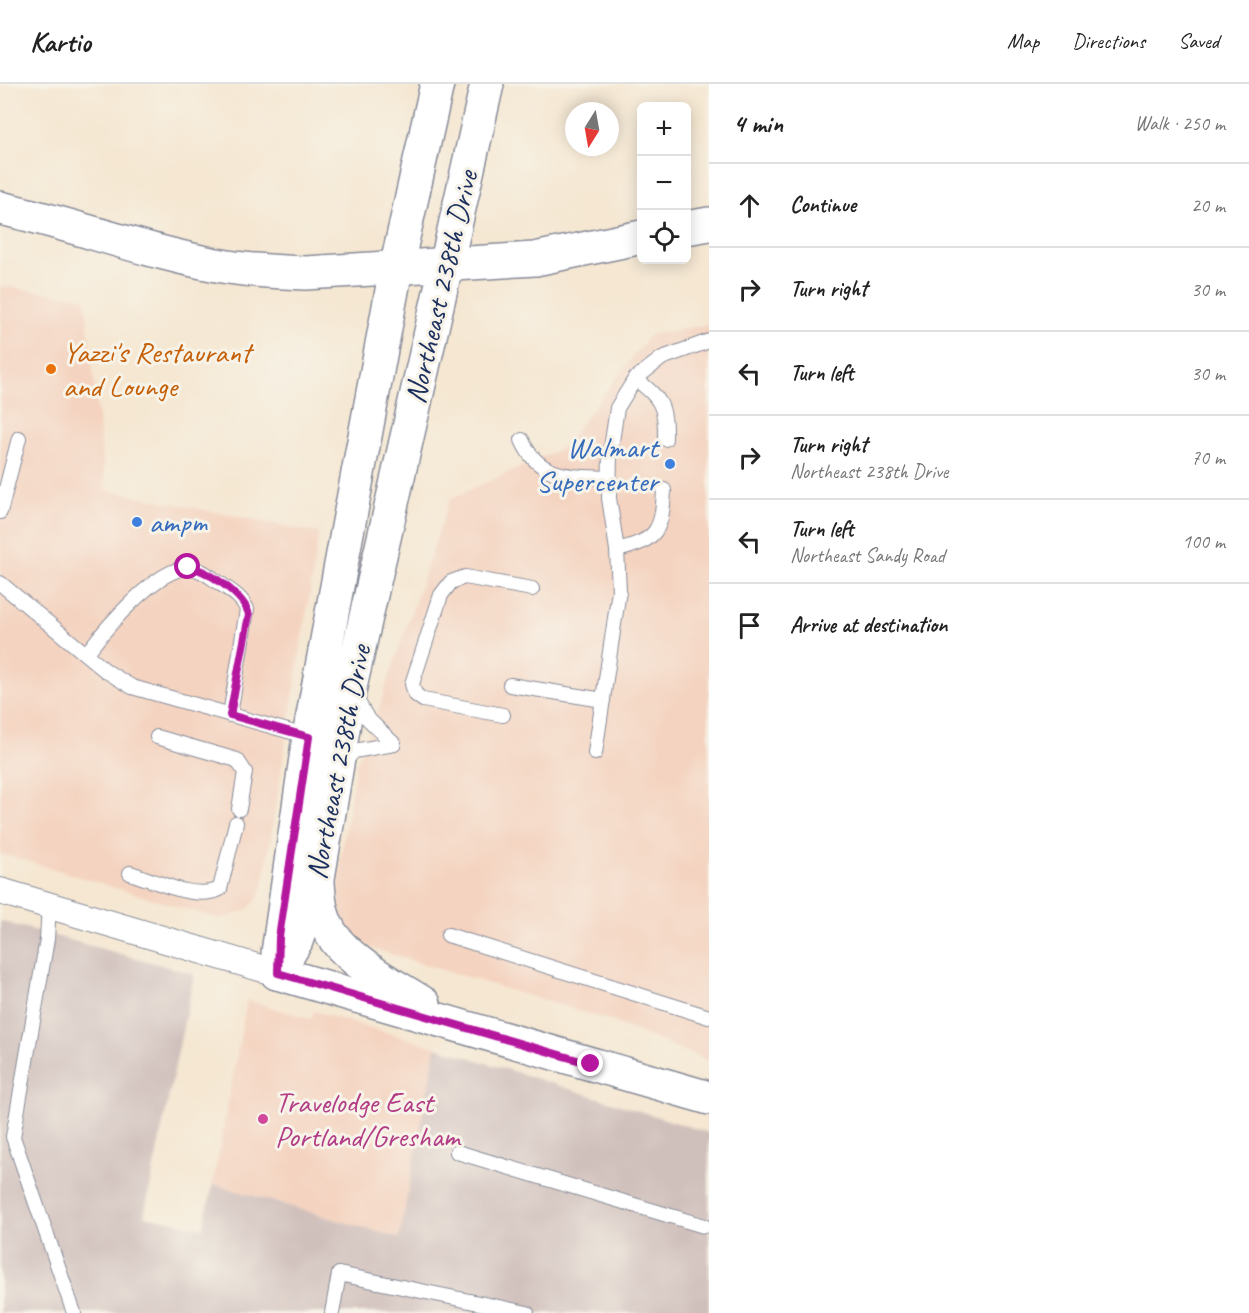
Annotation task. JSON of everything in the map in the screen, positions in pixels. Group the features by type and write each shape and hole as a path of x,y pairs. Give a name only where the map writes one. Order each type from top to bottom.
{"main road":[{"name":"Northeast 238th Drive","path":"278,973 296,941 318,878 333,774 350,687 485,94"},
{"name":"Northeast 238th Drive","path":"278,973 279,937 309,737 396,269 434,95"},
{"path":"0,208 176,256 229,267 306,273 536,259 637,238"},
{"path":"691,227 709,224"},
{"path":"318,878 321,910 335,938 360,963 454,1023"},
{"path":"278,973 709,1098"}],"street":[{"path":"0,891 278,973"}],"lane":[{"path":"595,753 619,591 617,550 609,498 617,408 635,379 662,358 709,341"},
{"path":"635,379 655,393 666,419 665,439"},
{"path":"0,512 19,438"},
{"path":"522,440 528,456 543,468 557,474 610,478"},
{"path":"617,550 650,539 658,530 663,513 664,490"},
{"path":"86,654 114,618 162,578 180,569 199,570 239,597 249,615 230,715"},
{"path":"503,715 423,700 415,694 412,684 441,596 451,582 465,577 532,589"},
{"path":"0,583 86,654 132,687 309,737"},
{"path":"510,686 603,700"},
{"path":"333,774 354,751 394,744 367,718 350,687"},
{"path":"158,737 237,760 245,772 239,809"},
{"path":"130,873 198,893 210,894 220,889 236,823"},
{"path":"49,906 47,939 13,1137 74,1313"},
{"path":"448,935 709,1017"},
{"path":"457,1152 704,1226"},
{"path":"332,1313 339,1274 527,1313"}],"shaded area":[{"path":"0,286 85,298 106,490 319,533 263,886 257,900 246,911 219,919 0,853"},
{"path":"709,324 709,1061 606,1019 370,948 355,938 343,923 339,904 339,869 355,768 379,707 450,499 562,448 650,335"},
{"path":"0,921 194,974 144,1216 203,1228 213,1184 399,1238 436,1047 709,1133 709,1313 0,1313"},
{"path":"247,1000 311,1019 314,1011 436,1047 399,1238 213,1184"}],"place":[{"name":"Yazzi's Restaurant and Lounge","path":"51,369"},
{"name":"Walmart Supercenter","path":"670,464"},
{"name":"ampm","path":"137,522"},
{"name":"Travelodge East Portland/Gresham","path":"263,1119"}],"route":[{"path":"188,567 199,570 239,597 249,615 230,715 309,737 279,937 278,973 591,1064"}]}
